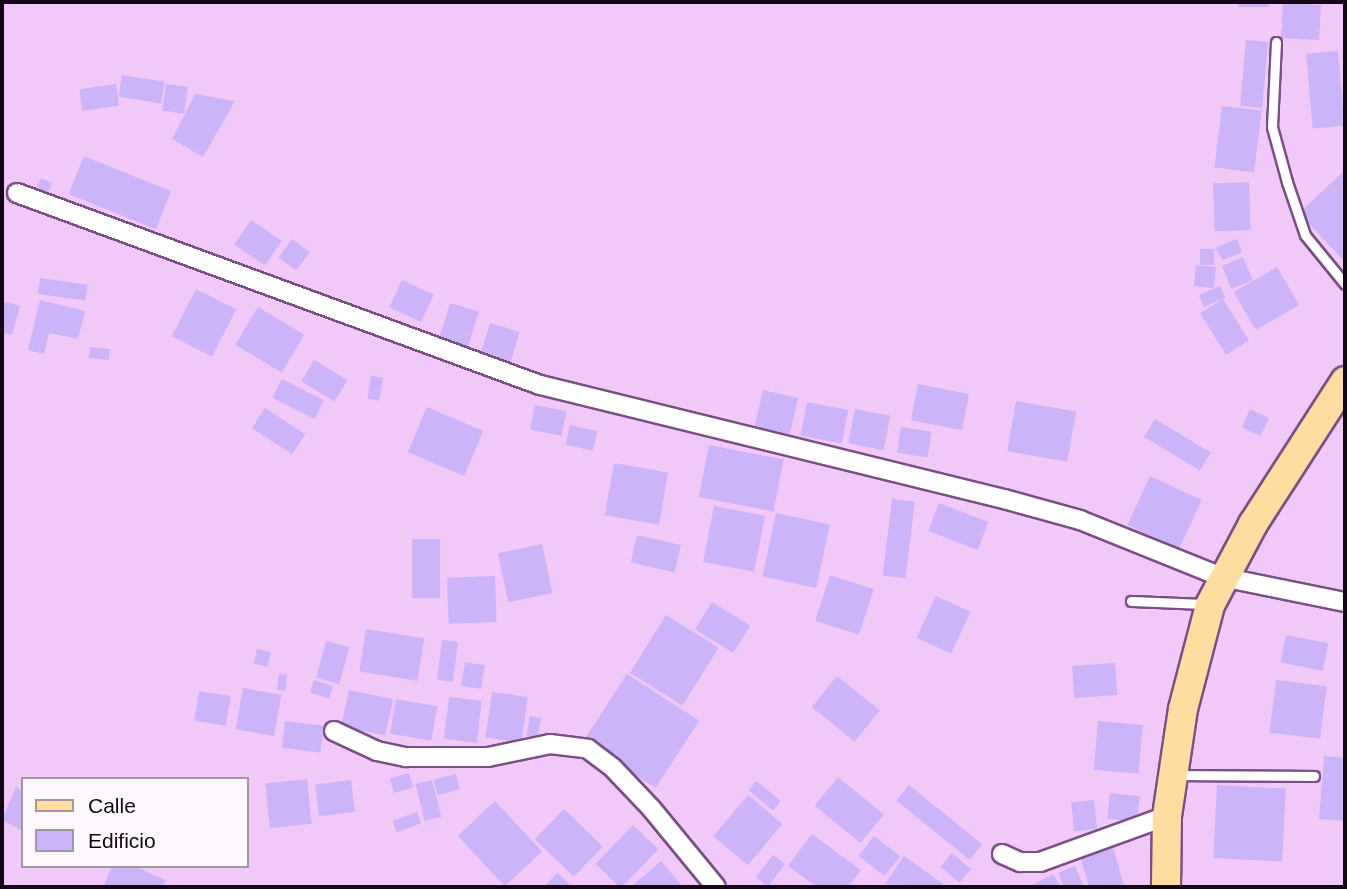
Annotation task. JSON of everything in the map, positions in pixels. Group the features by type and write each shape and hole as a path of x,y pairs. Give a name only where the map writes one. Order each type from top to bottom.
{"main road":[{"path":"1166,887 1167,816 1183,709 1210,605 1222,577 1345,381"}],"street":[{"path":"17,192 540,385 1080,520 1222,577 1345,602"},
{"path":"334,731 377,751 406,757 488,757 550,744 588,749 613,768 651,808 716,887"},
{"path":"1002,855 1020,862 1040,862 1167,816"}],"lane":[{"path":"1276,42 1272,127 1287,182 1305,235 1345,284"},
{"path":"1131,601 1210,605"},
{"path":"1173,775 1314,776"}],"building":[{"path":"1238,2 1269,2 1269,7 1238,7"},
{"path":"1283,3 1321,5 1319,40 1281,38"},
{"path":"1246,40 1268,42 1262,108 1240,106"},
{"path":"1338,51 1345,126 1313,129 1306,54"},
{"path":"122,75 164,82 161,103 119,97"},
{"path":"116,84 119,106 82,111 79,89"},
{"path":"166,84 188,87 184,114 162,111"},
{"path":"195,94 235,101 203,157 172,139"},
{"path":"1222,106 1262,111 1254,172 1214,168"},
{"path":"84,156 171,191 156,229 69,194"},
{"path":"1345,170 1345,262 1299,213"},
{"path":"41,178 52,183 47,193 37,188"},
{"path":"1249,182 1251,230 1215,231 1213,183"},
{"path":"251,220 282,241 265,266 234,245"},
{"path":"292,239 310,252 296,271 278,258"},
{"path":"1237,239 1242,252 1223,260 1215,248"},
{"path":"1200,249 1214,249 1214,265 1200,265"},
{"path":"1243,257 1253,280 1232,289 1222,266"},
{"path":"1196,265 1216,267 1214,288 1194,286"},
{"path":"1277,267 1299,305 1256,330 1234,292"},
{"path":"40,278 88,285 85,301 38,294"},
{"path":"402,280 434,295 421,322 389,307"},
{"path":"1220,286 1225,298 1204,307 1199,295"},
{"path":"196,289 236,309 212,357 172,336"},
{"path":"1223,299 1249,341 1226,355 1200,313"},
{"path":"40,300 85,311 78,339 49,333 44,354 28,350"},
{"path":"2,301 20,306 12,335 2,333"},
{"path":"450,303 479,312 468,348 439,339"},
{"path":"258,307 304,335 282,373 235,345"},
{"path":"490,323 520,332 511,362 481,353"},
{"path":"90,347 110,349 109,360 89,358"},
{"path":"314,360 347,380 335,402 301,381"},
{"path":"371,376 383,378 379,401 367,399"},
{"path":"282,379 324,400 314,419 272,398"},
{"path":"918,384 969,394 962,430 911,420"},
{"path":"763,390 798,398 790,434 755,426"},
{"path":"1016,401 1076,412 1067,462 1007,451"},
{"path":"807,402 848,410 842,443 801,435"},
{"path":"535,405 566,411 562,436 530,430"},
{"path":"427,407 483,431 464,476 408,452"},
{"path":"265,408 305,434 292,454 252,428"},
{"path":"855,409 890,416 884,450 848,443"},
{"path":"1250,409 1269,418 1261,436 1242,427"},
{"path":"1155,419 1211,452 1200,470 1144,437"},
{"path":"570,425 597,431 593,451 566,444"},
{"path":"901,427 932,432 928,458 897,453"},
{"path":"709,445 784,460 773,512 699,497"},
{"path":"614,463 668,473 659,525 605,515"},
{"path":"1150,476 1202,500 1179,549 1127,525"},
{"path":"892,499 915,502 905,578 883,575"},
{"path":"939,503 988,522 978,550 928,531"},
{"path":"714,506 765,516 754,572 703,562"},
{"path":"776,513 830,524 816,588 762,577"},
{"path":"637,535 681,545 675,572 631,562"},
{"path":"412,539 440,539 440,598 412,598"},
{"path":"542,544 552,593 508,602 498,553"},
{"path":"830,575 874,589 859,635 815,621"},
{"path":"495,576 497,622 449,624 447,578"},
{"path":"936,596 970,612 951,654 917,638"},
{"path":"712,602 750,626 733,653 695,629"},
{"path":"666,615 719,648 683,706 630,673"},
{"path":"366,629 424,638 418,681 359,671"},
{"path":"1286,635 1328,643 1323,671 1281,662"},
{"path":"442,640 458,642 453,682 437,680"},
{"path":"326,641 349,647 339,684 316,678"},
{"path":"257,649 271,652 268,667 254,664"},
{"path":"465,662 485,665 481,689 461,686"},
{"path":"1115,663 1117,695 1074,698 1072,666"},
{"path":"279,674 287,675 285,691 277,690"},
{"path":"627,674 699,721 656,788 583,741"},
{"path":"837,676 880,711 855,742 812,707"},
{"path":"314,680 333,686 329,699 310,692"},
{"path":"1276,680 1327,686 1320,739 1270,733"},
{"path":"243,688 281,695 274,736 236,729"},
{"path":"349,690 393,699 385,736 341,726"},
{"path":"199,691 231,696 226,726 194,721"},
{"path":"492,692 528,697 521,743 486,738"},
{"path":"449,697 482,701 477,743 444,739"},
{"path":"396,699 437,706 431,741 390,733"},
{"path":"530,716 541,718 537,738 527,736"},
{"path":"285,721 324,726 320,753 282,748"},
{"path":"1098,721 1143,725 1139,774 1094,770"},
{"path":"1324,756 1345,758 1345,821 1319,819"},
{"path":"409,773 413,787 394,793 390,779"},
{"path":"456,774 460,790 438,795 434,780"},
{"path":"838,777 884,814 861,843 815,806"},
{"path":"307,779 312,824 270,828 265,783"},
{"path":"351,780 355,812 319,816 315,784"},
{"path":"432,780 441,817 425,821 416,784"},
{"path":"756,781 781,801 773,810 748,790"},
{"path":"909,785 982,844 969,860 896,801"},
{"path":"1217,785 1286,789 1282,862 1213,858"},
{"path":"16,787 21,790 21,830 2,820"},
{"path":"1110,793 1140,796 1137,822 1107,819"},
{"path":"748,795 782,824 748,865 713,836"},
{"path":"1094,800 1097,829 1074,831 1071,802"},
{"path":"495,801 542,851 505,886 458,836"},
{"path":"564,809 603,847 574,877 535,839"},
{"path":"417,812 421,823 397,832 393,821"},
{"path":"633,825 658,849 622,887 595,864"},
{"path":"812,834 861,870 848,887 817,887 788,866"},
{"path":"874,836 900,856 885,876 859,856"},
{"path":"1113,847 1124,886 1089,887 1080,856"},
{"path":"952,853 971,869 960,883 940,867"},
{"path":"773,855 785,864 768,886 756,877"},
{"path":"904,856 943,884 940,887 885,884"},
{"path":"661,861 683,887 631,887"},
{"path":"1075,866 1084,887 1064,887 1058,873"},
{"path":"111,868 139,868 166,880 162,887 103,887"},
{"path":"558,873 572,887 543,887"},
{"path":"1053,874 1061,887 1032,885"}]}
